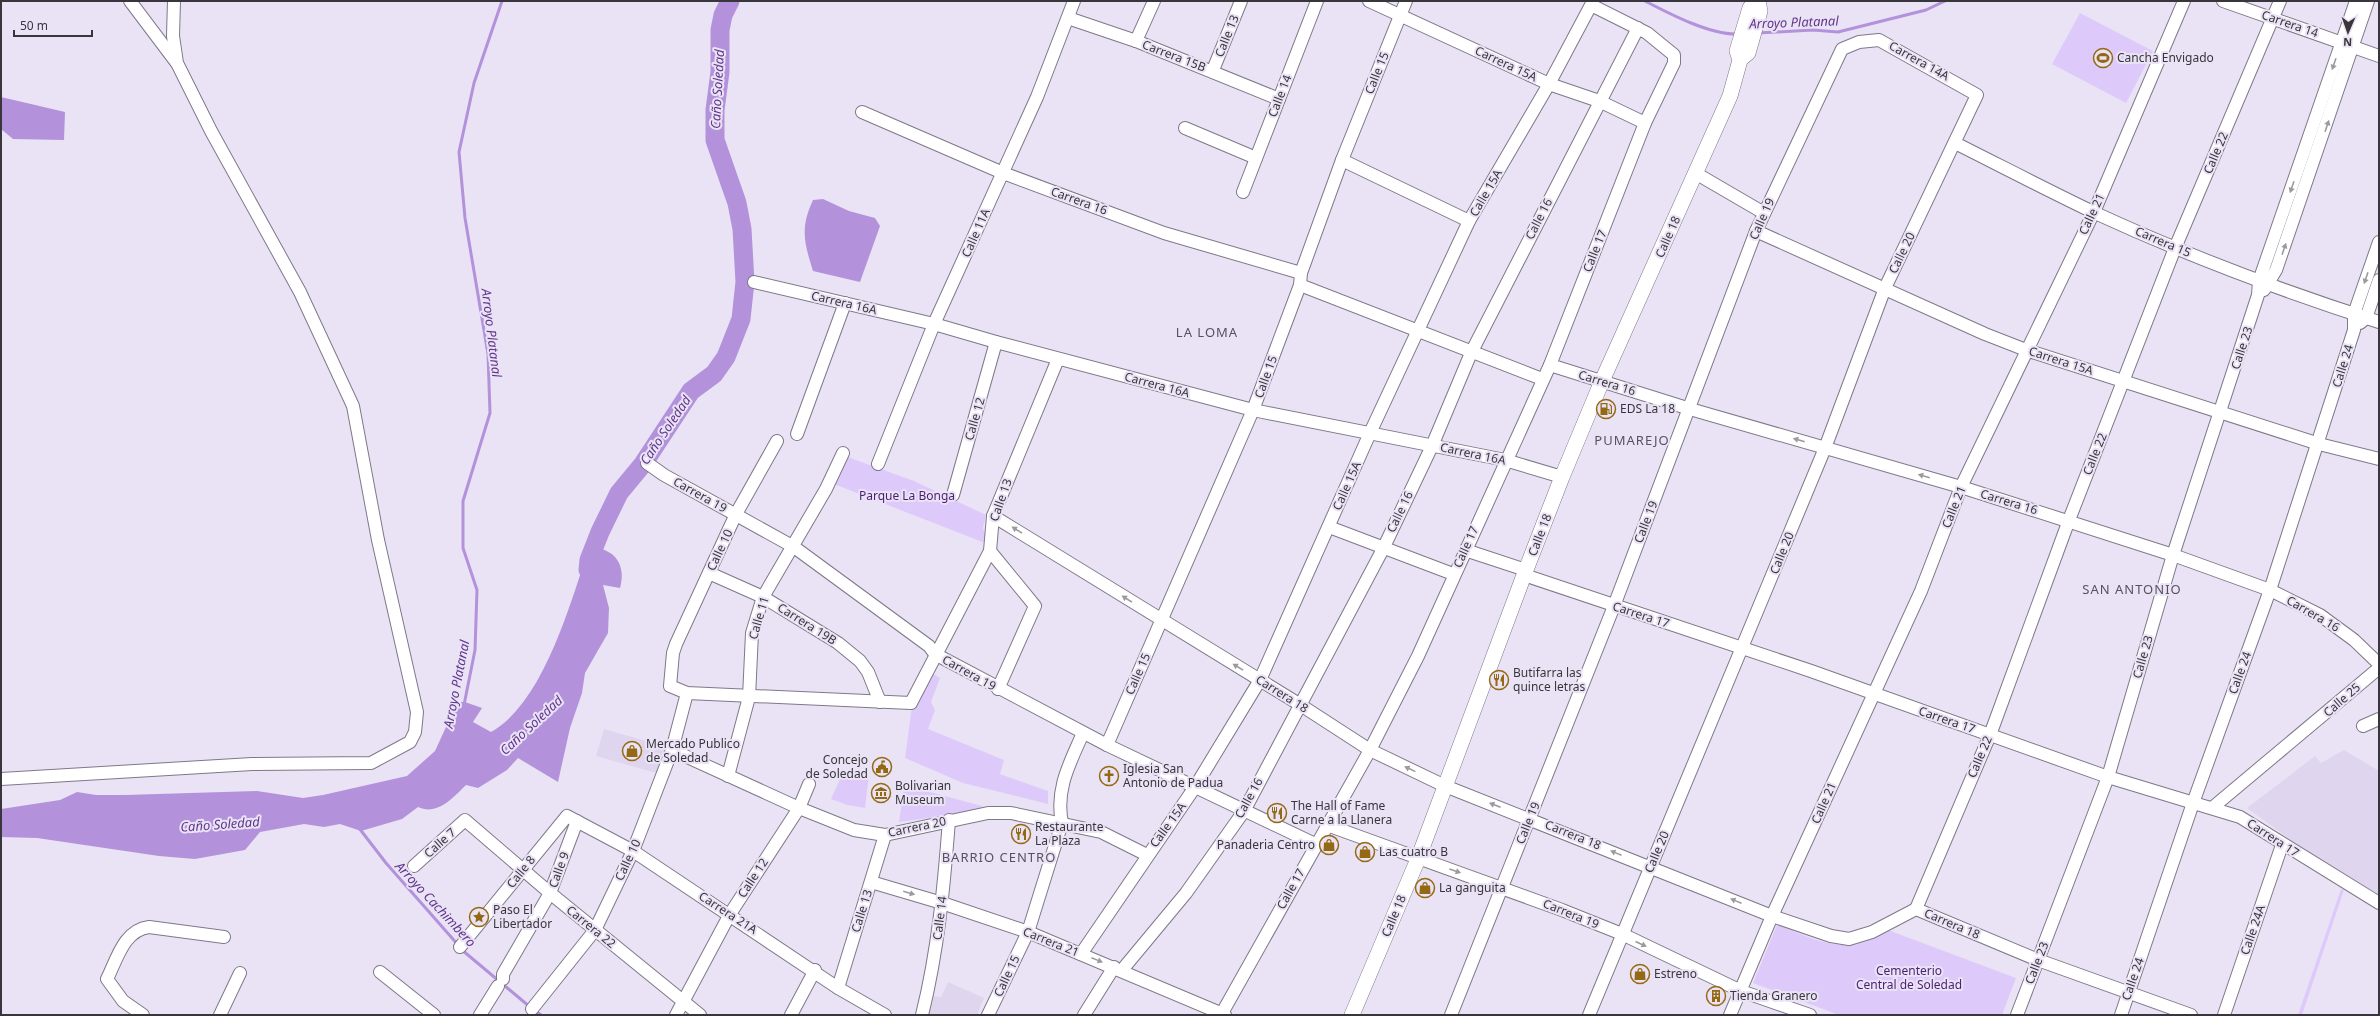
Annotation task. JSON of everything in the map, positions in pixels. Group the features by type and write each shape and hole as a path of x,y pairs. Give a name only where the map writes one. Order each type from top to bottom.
{"main road":[{"name":"Calle 18","path":"1352,1015 1418,859 1444,786 1562,477 1602,381 1730,96 1751,23 1750,8 1756,1"}],"street":[{"path":"1,779 252,764 371,763 400,749 410,742 415,732 417,712 378,540 353,406 300,292 211,131 177,63 130,1"},
{"path":"174,1 173,36 177,63"},
{"name":"Calle 11A","path":"878,464 934,324 1037,97 1074,1"},
{"path":"1136,41 1154,1"},
{"name":"Calle 13","path":"1212,70 1241,1"},
{"name":"Calle 14","path":"1243,192 1317,1"},
{"name":"Carrera 15A","path":"1369,1 1549,84 1599,101 1645,123"},
{"name":"Calle 15","path":"1107,745 1254,410 1342,160 1406,1"},
{"name":"Calle 21","path":"1730,1015 1772,916 1921,591 1961,486 2094,212 2184,1"},
{"name":"Carrera 14","path":"2223,1 2379,56"},
{"name":"Calle 22","path":"1916,909 1990,734 2069,520 2175,248 2274,19 2280,1"},
{"name":"Calle 23","path":"2017,1015 2108,777 2173,556 2356,1"},
{"name":"Calle 23","path":"2264,283 2276,270 2354,47 2368,1"},
{"name":"Calle 15A","path":"1080,954 1195,787 1260,680 1370,433 1469,221 1549,84 1591,5 1638,28"},
{"name":"Carrera 15B","path":"1068,18 1136,41 1212,70 1279,99"},
{"name":"Calle 17","path":"1223,1015 1315,844 1370,750 1418,656 1505,460 1542,379 1550,365 1645,123 1674,63 1674,55 1638,28"},
{"name":"Calle 16","path":"1084,1015 1118,969 1186,893 1244,810 1382,548 1432,446 1471,353 1599,101 1638,28"},
{"name":"Carrera 14A","path":"1859,42 1879,40 1976,93"},
{"name":"Calle 19","path":"1451,1015 1614,606 1756,231 1842,49 1859,42"},
{"name":"Calle 20","path":"1589,1015 1826,448 1885,288 1955,143 1976,93"},
{"name":"Carrera 16","path":"862,112 1003,173 1164,233 1301,279 1417,332 1542,379"},
{"path":"1185,128 1256,158"},
{"name":"Carrera 15","path":"1955,143 2094,212 2175,248 2264,283 2379,322"},
{"path":"1342,160 1469,221"},
{"path":"1696,174 1764,214"},
{"name":"Carrera 15A","path":"1756,231 1985,334 2026,350 2319,444 2379,459"},
{"name":"Calle 24","path":"2121,1015 2193,802 2270,590 2319,444 2354,330 2354,314 2379,242"},
{"name":"Calle 24","path":"2354,330 2366,318 2379,280"},
{"name":"Carrera 16A","path":"754,282 934,324 1058,359 1254,410 1505,460 1562,477"},
{"path":"797,434 844,303"},
{"name":"Calle 12","path":"953,495 996,342"},
{"name":"Calle 13","path":"880,702 911,703 935,654 990,551 993,516 1058,359"},
{"name":"Carrera 16","path":"1550,365 1690,408 1961,486 2069,520 2270,590 2334,624 2379,664"},
{"name":"Calle 10","path":"532,1009 595,930 633,852 672,750 687,693 670,686 673,653 676,644 736,514 777,441"},
{"name":"Calle 11","path":"728,776 750,697 752,633 763,597 794,547 831,481 842,453"},
{"name":"Carrera 19","path":"647,463 664,475 794,547 929,646 935,654 998,689 1083,733 1315,844"},
{"name":"Carrera 18","path":"993,516 1299,704 1370,750 1444,786 1530,818 1772,916 1831,936 1849,938 1872,932 1916,909 2038,960 2128,994 2191,1015"},
{"path":"1329,527 1454,574"},
{"name":"Carrera 17","path":"1465,550 1614,606 1743,648 1990,734 2108,777 2212,808 2250,822 2282,845 2379,903"},
{"path":"990,551 1035,606 998,689"},
{"name":"Carrera 19B","path":"709,573 763,597 838,644 860,661 868,672 880,702"},
{"name":"Calle 25","path":"2212,808 2379,668"},
{"path":"687,693 880,702"},
{"path":"2363,726 2379,719"},
{"name":"Calle 15","path":"988,1015 1028,932 1062,823 1059,807 1060,791 1083,733"},
{"name":"Carrera 20","path":"672,750 799,808 854,830 885,835 949,820 988,813 1011,814 1062,823 1107,834 1147,855"},
{"name":"Calle 12","path":"676,1015 730,914 799,808 809,784"},
{"name":"Carrera 21A","path":"572,819 633,852 730,914 814,970 838,988 885,1015"},
{"name":"Calle 8","path":"460,947 523,870 572,819"},
{"name":"Calle 9","path":"480,1015 550,894 572,819"},
{"name":"Carrera 22","path":"465,820 550,894 683,1003 700,1015"},
{"name":"Calle 7","path":"414,866 465,820"},
{"name":"Calle 14","path":"922,1015 933,972 942,902 949,820"},
{"name":"Carrera 19","path":"1327,825 1418,859 1501,887 1622,934 1740,991 1810,1015"},
{"name":"Calle 13","path":"838,988 885,835"},
{"name":"Calle 24A","path":"2224,1015 2282,845"},
{"name":"Carrera 21","path":"871,882 942,902 1028,932 1118,969 1223,1015"},
{"path":"143,1015 123,1001 107,979 129,935 139,928 149,927 224,938"},
{"path":"791,1015 814,970"},
{"path":"220,1015 240,972"},
{"path":"380,972 427,1013"}],"shaded area":[{"name":"Mercado Publico de Soledad","path":"604,729 667,747 660,774 596,756"},
{"path":"2344,750 2379,771 2378,895 2325,865 2247,808 2315,756 2321,763"},
{"path":"948,982 984,998 977,1015 928,1015 933,996 941,997"}],"green space":[{"name":"Cancha Envigado","path":"2080,13 2153,51 2126,103 2052,64"},
{"name":"Parque La Bonga","path":"845,456 914,481 986,515 983,528 987,538 985,543 834,484"},
{"path":"929,671 940,678 931,702 935,710 928,729 1004,760 1000,774 1048,791 1048,804 963,783 905,758 912,706"},
{"path":"844,770 869,775 865,808 847,805 831,799"},
{"path":"905,780 930,792 982,806 981,811 899,822"},
{"path":"2341,889 2344,890 2302,1015 2298,1015"},
{"name":"Cementerio Central de Soledad","path":"1777,925 1809,938 1832,944 1844,945 1866,941 1888,930 2016,978 2002,1015 1839,1015 1753,983"}],"water":[{"path":"1,97 65,112 64,140 13,139 1,129"},
{"path":"823,199 849,211 875,218 880,226 860,282 813,271 807,252 805,235 806,219 813,200"},
{"path":"591,542 613,555 619,562 622,579 620,588 603,585 609,608 608,633 585,673 582,693 570,728 558,782 518,758 507,770 478,788 466,785 444,804 432,809 418,807 402,819 361,831 340,824 324,827 304,824 260,832 245,850 195,859 159,856 37,838 1,837 1,809 60,800 77,792 96,795 125,795 257,791 303,798 323,795 407,776 435,751 446,727 451,702 465,702 482,708 473,722 491,732 510,717 527,697 554,646 575,591"}],"waterway":[{"name":"Arroyo Platanal","path":"464,705 475,650 477,590 463,548 463,501 490,413 488,354 465,218 459,152 474,83 502,1"},
{"name":"Caño Soledad","path":"588,570 589,560 600,532 619,493 643,464 691,391 714,374 726,357 741,319 745,282 742,229 737,203 715,140 715,110 720,72 720,30 723,15 730,1"},
{"name":"Arroyo Platanal","path":"1645,1 1690,23 1715,31 1738,34"},
{"name":"Arroyo Platanal","path":"1758,33 1813,30 1838,32 1926,10 1945,1"},
{"name":"Arroyo Cachimbero","path":"359,828 386,863 459,946"},
{"name":"Arroyo Cachimbero","path":"462,950 530,1007"},
{"name":"Arroyo Cachimbero","path":"534,1010 541,1015"}],"place":[{"name":"Cancha Envigado","path":"2103,58"},
{"name":"EDS La 18","path":"1606,409"},
{"name":"Butifarra las quince letras","path":"1499,680"},
{"name":"Mercado Publico de Soledad","path":"632,751"},
{"name":"Concejo de Soledad","path":"882,767"},
{"name":"Iglesia San Antonio de Padua","path":"1109,776"},
{"name":"Bolivarian Museum","path":"881,793"},
{"name":"The Hall of Fame Carne a la Llanera","path":"1277,813"},
{"name":"Restaurante La Plaza","path":"1021,834"},
{"name":"Panaderia Centro","path":"1329,845"},
{"name":"Las cuatro B","path":"1365,852"},
{"name":"La ganguita","path":"1425,888"},
{"name":"Paso El Libertador","path":"479,917"},
{"name":"Estreno","path":"1640,974"},
{"name":"Tienda Granero","path":"1716,996"}],"district":[{"name":"LA LOMA","path":"1207,332"},
{"name":"PUMAREJO","path":"1632,440"},
{"name":"SAN ANTONIO","path":"2132,589"},
{"name":"BARRIO CENTRO","path":"999,857"}]}
